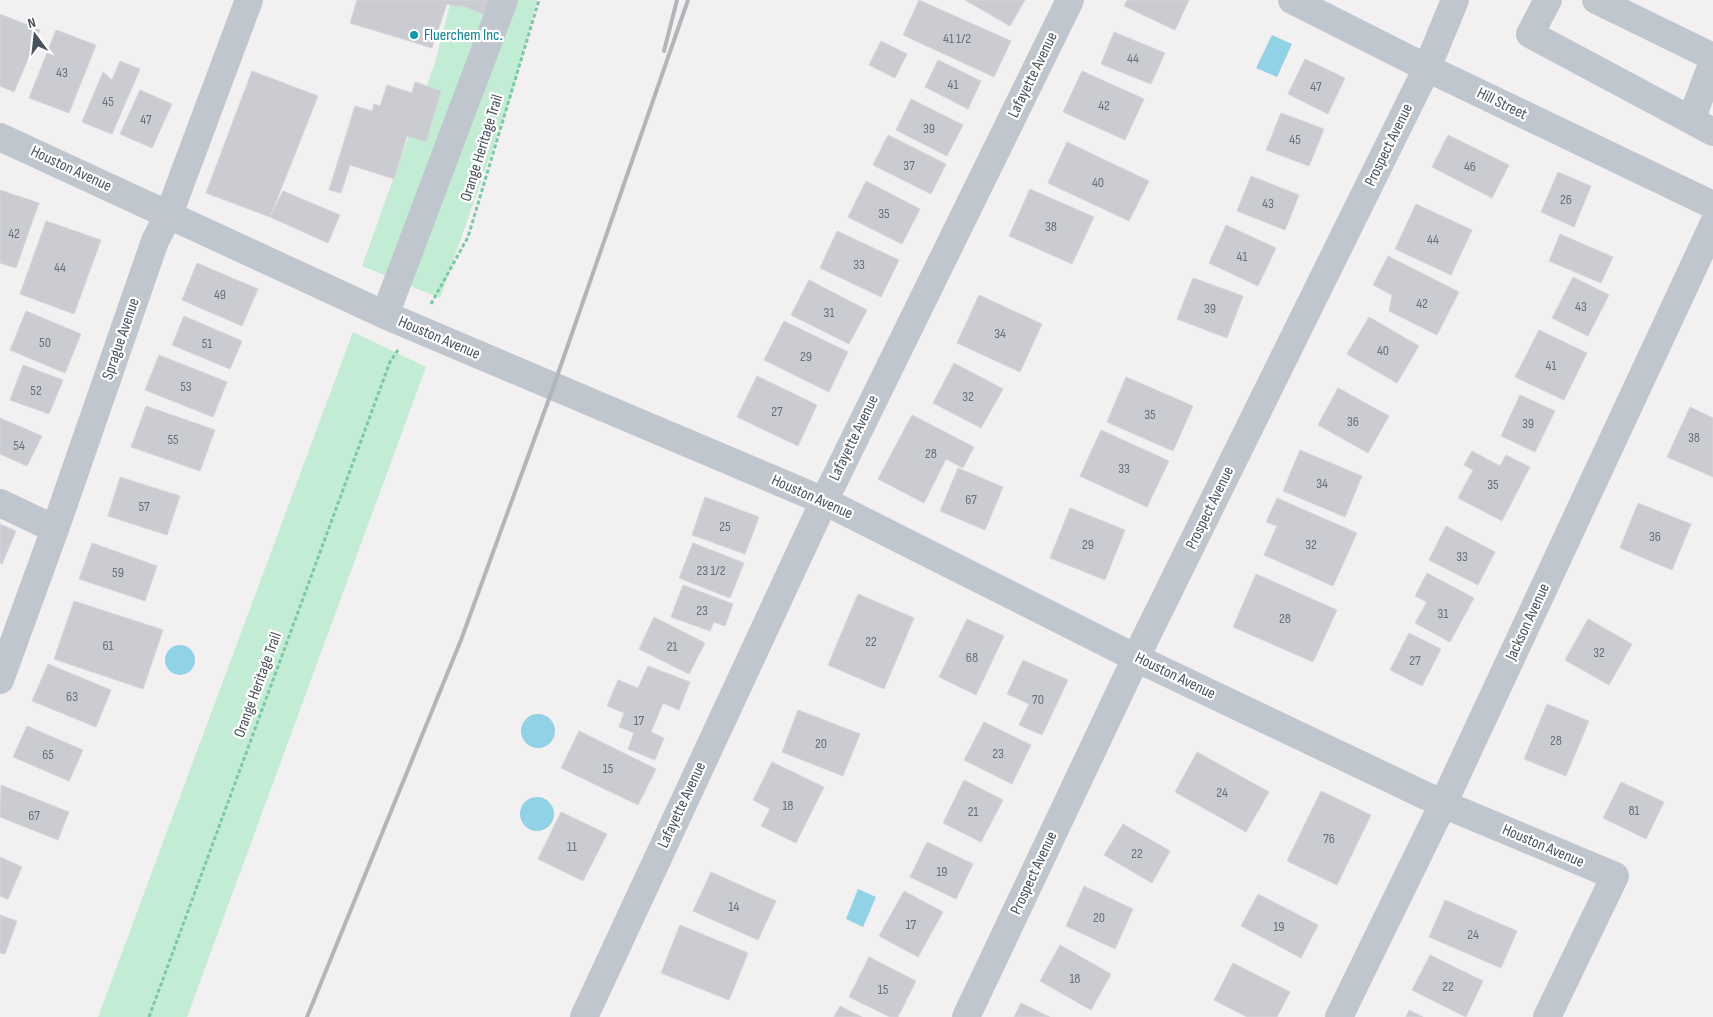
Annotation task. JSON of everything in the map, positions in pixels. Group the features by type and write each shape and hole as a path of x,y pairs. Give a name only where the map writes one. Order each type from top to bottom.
{"street":[{"name":"Sprague Avenue","path":"0,680 55,529 155,241 169,214 249,0"},
{"path":"385,315 504,0"},
{"name":"Lafayette Avenue","path":"584,1017 824,501 1070,0"},
{"name":"Hill Street","path":"1292,0 1427,68 1713,205"},
{"name":"Prospect Avenue","path":"966,1017 1136,658 1427,68 1455,0"},
{"path":"1548,0 1530,34 1702,126 1713,62"},
{"path":"1596,0 1713,57"},
{"name":"Houston Avenue","path":"0,137 385,315 824,501 1136,658 1443,804 1615,876 1547,1017"},
{"name":"Jackson Avenue","path":"1340,1017 1443,804 1713,225"},
{"path":"0,503 55,529"}],"path":[{"name":"Orange Heritage Trail","path":"435,298 468,237 539,0"},
{"name":"Orange Heritage Trail","path":"148,1017 390,362"}],"green space":[{"path":"451,0 537,0 513,91 440,298 362,266 435,63"},
{"path":"353,332 426,367 187,1017 98,1017"}],"water":[{"path":"1272,35 1292,44 1277,77 1256,68"},
{"path":"180,645 191,649 195,660 191,671 180,675 169,671 165,660 169,649"},
{"path":"538,714 545,715 550,719 554,724 554,738 550,743 545,747 538,748 531,747 526,743 522,738 521,731 522,724 526,719 531,715"},
{"path":"537,797 549,802 554,814 549,826 537,831 525,826 520,814 525,802"},
{"path":"858,889 876,897 863,927 846,919"}],"building":[{"name":"Fluerchem Inc.","path":"357,0 492,0 488,16 461,5 461,7 447,4 432,48 350,23"},
{"path":"919,0 1011,41 994,77 903,35"},
{"path":"965,0 1025,0 1010,26"},
{"path":"1127,0 1189,0 1175,30 1124,6"},
{"path":"0,14 40,30 14,92 0,86"},
{"path":"56,30 96,45 69,113 29,98"},
{"path":"1114,32 1165,53 1151,84 1101,64"},
{"path":"881,41 907,54 895,78 869,65"},
{"path":"1305,59 1345,78 1328,114 1288,94"},
{"path":"938,60 981,81 968,109 925,87"},
{"path":"120,61 140,69 112,134 82,122 103,72 112,80"},
{"path":"252,71 318,96 270,217 206,193"},
{"path":"1082,71 1144,99 1125,140 1063,112"},
{"path":"415,82 441,91 426,142 407,136 394,179 350,165 341,193 329,190 355,106 372,111 374,104 380,106 387,85 412,93"},
{"path":"140,90 172,104 152,148 120,134"},
{"path":"911,99 963,125 947,156 896,130"},
{"path":"1281,113 1324,129 1309,166 1266,150"},
{"path":"888,135 946,164 931,194 873,165"},
{"path":"1448,135 1509,165 1492,198 1432,167"},
{"path":"1067,142 1149,181 1129,221 1048,183"},
{"path":"1558,172 1591,186 1574,227 1541,212"},
{"path":"1251,176 1299,195 1285,230 1237,211"},
{"path":"866,181 920,209 902,244 848,217"},
{"path":"1030,189 1094,217 1072,264 1009,236"},
{"path":"0,190 39,203 16,268 0,263"},
{"path":"283,191 340,215 328,243 270,217"},
{"path":"1416,204 1472,230 1451,275 1395,249"},
{"path":"46,221 101,240 74,314 20,294"},
{"path":"1226,225 1276,248 1258,286 1209,263"},
{"path":"837,231 899,260 881,297 820,268"},
{"path":"1560,234 1613,257 1601,283 1549,261"},
{"path":"1388,256 1459,292 1437,335 1389,311 1392,295 1373,285"},
{"path":"197,263 258,289 242,326 182,300"},
{"path":"1573,277 1609,295 1588,336 1552,318"},
{"path":"1193,278 1243,296 1227,338 1177,319"},
{"path":"809,280 867,310 849,344 791,315"},
{"path":"979,295 1042,324 1020,372 957,343"},
{"path":"26,311 81,334 65,373 10,350"},
{"path":"184,316 242,341 230,369 172,345"},
{"path":"1369,317 1419,346 1397,383 1347,354"},
{"path":"784,321 848,352 829,392 764,360"},
{"path":"1539,330 1587,353 1564,400 1515,377"},
{"path":"159,355 227,382 213,417 145,390"},
{"path":"954,363 1003,389 981,428 933,403"},
{"path":"23,365 63,380 49,414 10,400"},
{"path":"757,376 817,405 798,446 737,417"},
{"path":"1126,377 1193,406 1173,451 1107,422"},
{"path":"1338,388 1389,416 1368,453 1318,425"},
{"path":"1520,395 1555,411 1535,452 1501,436"},
{"path":"146,406 215,430 200,471 131,447"},
{"path":"1690,407 1713,418 1713,477 1667,457"},
{"path":"912,415 974,447 963,468 946,459 924,503 878,479"},
{"path":"0,418 42,436 27,466 0,454"},
{"path":"1101,430 1169,461 1147,507 1080,476"},
{"path":"1300,450 1362,476 1345,517 1283,491"},
{"path":"1472,451 1500,466 1506,455 1530,467 1502,521 1458,498 1473,470 1464,465"},
{"path":"958,468 1003,487 985,530 940,511"},
{"path":"120,477 180,496 167,535 108,516"},
{"path":"705,497 759,517 745,554 692,535"},
{"path":"1277,498 1357,533 1333,586 1264,555 1277,526 1266,522"},
{"path":"1638,503 1691,524 1672,570 1620,548"},
{"path":"1070,508 1125,530 1105,580 1050,558"},
{"path":"0,524 16,531 2,564 0,563"},
{"path":"1446,526 1495,552 1478,585 1429,560"},
{"path":"92,543 157,566 145,601 79,579"},
{"path":"693,543 744,563 730,598 679,578"},
{"path":"1427,573 1474,598 1450,642 1415,623 1427,602 1415,596"},
{"path":"1256,574 1337,610 1313,662 1233,627"},
{"path":"683,585 733,604 725,626 714,622 710,631 671,617"},
{"path":"858,594 914,618 884,689 828,665"},
{"path":"74,601 163,630 143,689 54,659"},
{"path":"654,617 705,643 689,674 639,649"},
{"path":"967,619 1004,636 976,695 939,677"},
{"path":"1588,619 1632,644 1609,685 1565,660"},
{"path":"1409,633 1441,649 1422,686 1390,670"},
{"path":"1023,660 1068,680 1042,735 1019,725 1029,704 1007,694"},
{"path":"48,664 111,690 96,727 32,701"},
{"path":"648,666 690,682 679,710 663,703 651,732 664,738 655,760 628,749 634,733 619,727 624,713 607,706 618,680 638,688"},
{"path":"1547,704 1589,721 1566,776 1524,759"},
{"path":"798,710 860,734 843,776 782,752"},
{"path":"984,722 1031,745 1012,784 964,760"},
{"path":"27,726 83,750 69,781 13,757"},
{"path":"579,731 656,769 638,805 561,768"},
{"path":"1197,752 1269,792 1246,832 1175,792"},
{"path":"772,762 824,787 796,843 761,826 770,809 753,800"},
{"path":"964,780 1003,800 981,842 943,823"},
{"path":"1621,782 1664,802 1646,839 1603,818"},
{"path":"1,785 69,812 58,840 0,817"},
{"path":"1321,791 1371,815 1337,885 1287,861"},
{"path":"561,812 607,834 583,881 538,859"},
{"path":"1123,824 1170,851 1152,883 1104,855"},
{"path":"927,842 973,864 956,899 910,877"},
{"path":"0,857 22,867 8,899 0,896"},
{"path":"711,872 776,901 758,940 693,911"},
{"path":"1084,886 1133,909 1115,949 1066,926"},
{"path":"904,891 943,912 918,957 879,936"},
{"path":"1258,894 1318,925 1301,958 1241,926"},
{"path":"1445,900 1517,931 1501,968 1429,937"},
{"path":"0,915 17,921 5,954 0,953"},
{"path":"680,925 748,953 729,1000 661,973"},
{"path":"1060,945 1111,974 1091,1010 1040,981"},
{"path":"1430,955 1483,981 1466,1017 1412,990"},
{"path":"869,957 916,981 898,1017 890,1017 849,997"},
{"path":"1233,963 1290,992 1277,1017 1247,1017 1214,1000"},
{"path":"1021,1003 1050,1017 1014,1017"},
{"path":"840,1006 862,1017 834,1017"},
{"path":"1409,1010 1423,1017 1406,1017"}],"railway":[{"path":"664,51 677,0"},
{"path":"307,1017 461,640 553,388 688,0"}],"place":[{"name":"Fluerchem Inc.","path":"414,35"}]}
